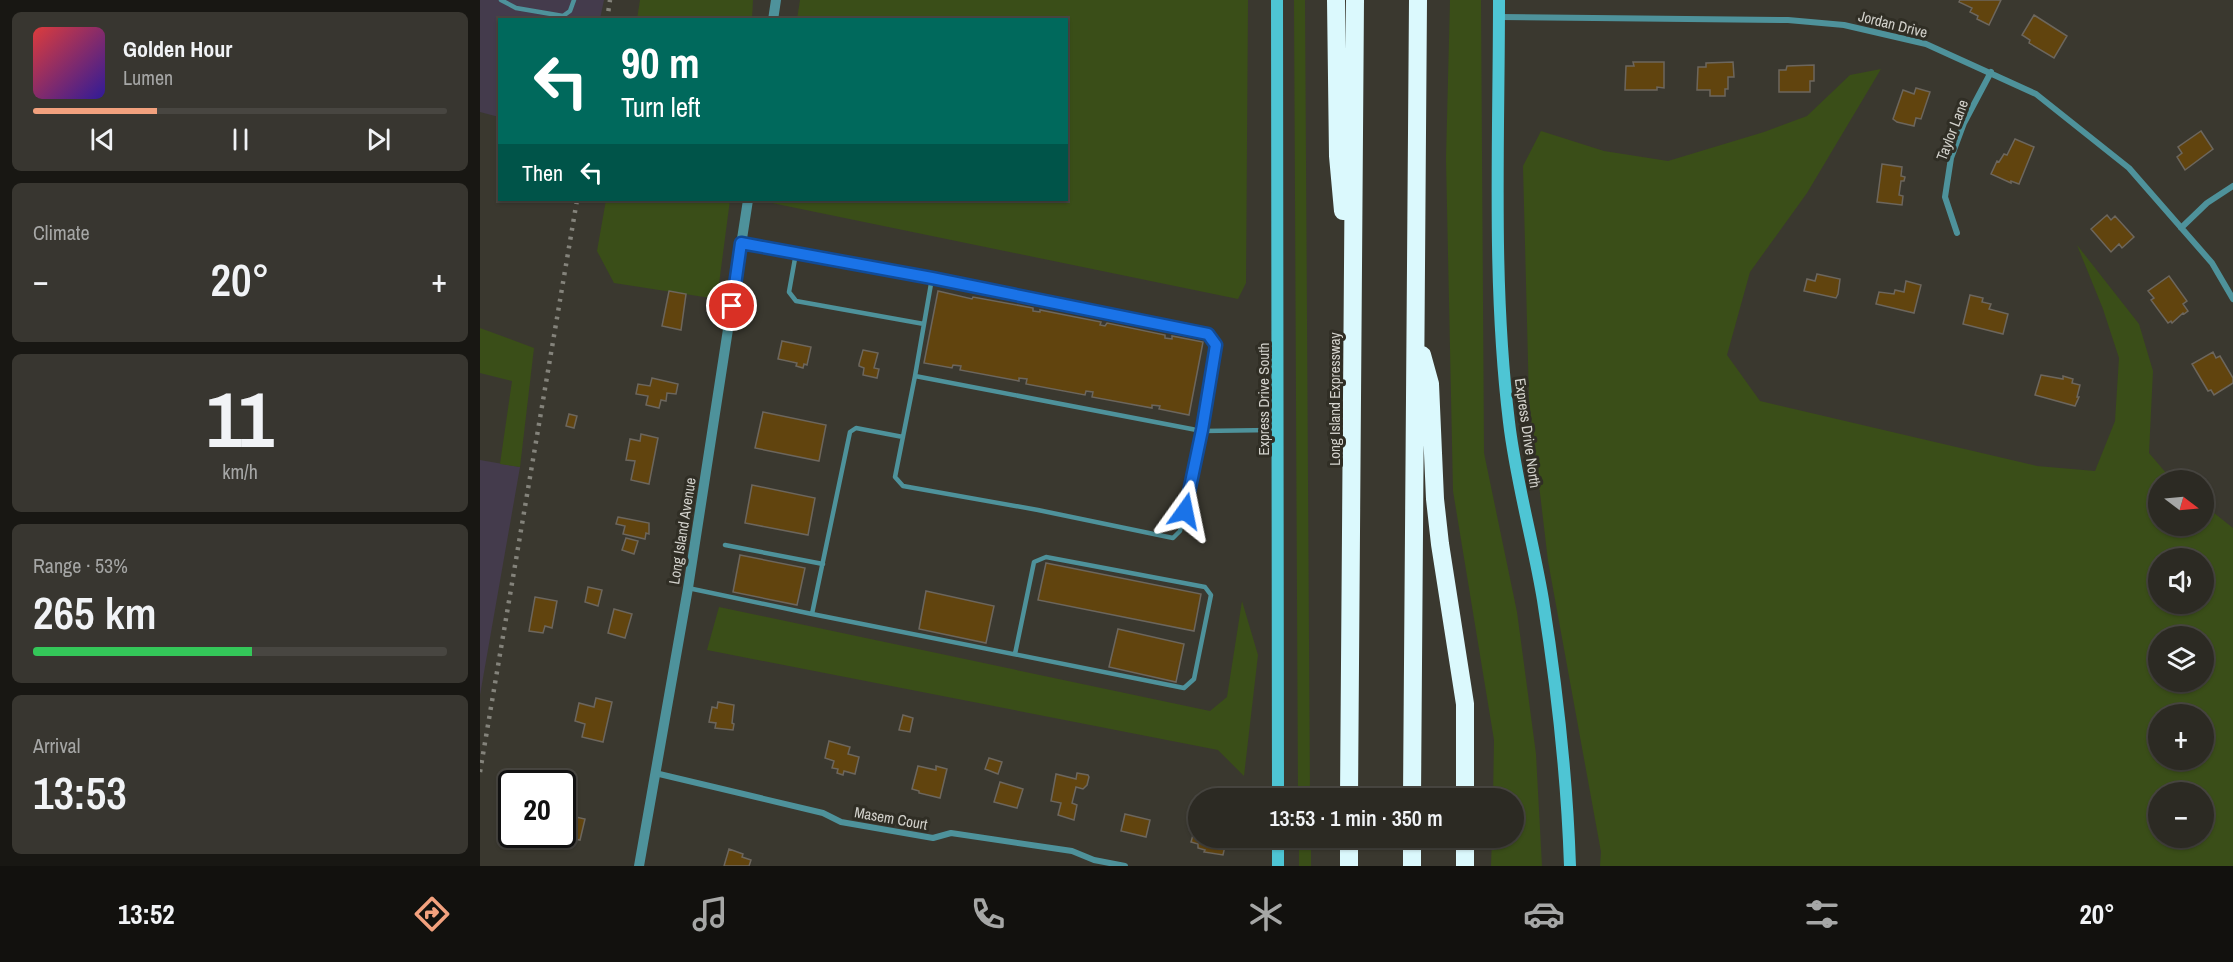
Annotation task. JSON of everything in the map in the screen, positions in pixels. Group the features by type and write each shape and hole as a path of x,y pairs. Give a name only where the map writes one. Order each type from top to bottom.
{"highway":[{"path":"1336,0 1338,156 1353,304"},
{"name":"Long Island Expressway","path":"1349,788 1355,0"},
{"path":"1412,788 1418,0"},
{"path":"1416,333 1430,384 1435,500 1446,589 1465,704 1466,788"},
{"path":"1349,848 1349,866"},
{"path":"1412,848 1412,866"},
{"path":"1465,848 1465,866"}],"main road":[{"name":"Express Drive South","path":"1277,0 1278,788"},
{"name":"Express Drive North","path":"1499,0 1497,228 1501,342 1509,424 1542,598 1554,676 1563,751 1570,866"},
{"path":"1278,848 1278,866"}],"street":[{"path":"773,18 776,0"},
{"name":"Jordan Drive","path":"1499,17 1788,20 1844,25 1926,44 2036,94 2129,168 2212,263 2233,299"},
{"name":"Taylor Lane","path":"1958,232 1945,198 1951,158 1964,123 1991,72"},
{"path":"2181,228 2207,203 2233,186"},
{"name":"Long Island Avenue","path":"639,866 688,588 748,201"},
{"name":"Masem Court","path":"655,773 823,813 841,822 933,838 951,833 1072,851 1094,860 1125,866"}],"lane":[{"path":"501,0 516,8 563,16 570,11 574,0"},
{"path":"741,243 932,278 1208,334 1216,345 1202,430 1180,531 1173,538 1038,510 903,486 895,477 932,278"},
{"path":"796,253 789,292 796,301 924,324"},
{"path":"915,376 1202,430 1278,430"},
{"path":"813,614 850,432 856,428 903,437"},
{"path":"725,545 823,564"},
{"path":"688,588 813,614 1184,688 1194,679 1211,595 1205,588 1046,557 1034,562 1015,654"}],"shaded area":[{"path":"480,0 604,0 600,18 498,18 498,117 480,112"},
{"path":"480,460 520,467 480,695"}],"green space":[{"path":"640,0 753,0 752,18 637,18"},
{"path":"800,0 1248,0 1246,283 1238,299 767,202 1068,201 1068,18 797,18"},
{"path":"1294,0 1305,0 1310,788 1298,788"},
{"path":"1450,0 1481,0 1484,453 1517,612 1536,754 1542,866 1491,866 1492,848 1524,848 1524,788 1493,788 1494,740 1453,491 1446,159"},
{"path":"1881,69 1807,193 1750,272 1727,355 1760,401 2037,466 2095,471 2115,421 2119,358 2103,309 2077,245 2139,324 2153,371 2149,453 2163,470 2148,470 2148,536 2214,536 2214,513 2233,528 2233,866 1600,866 1601,852 1548,561 1529,400 1523,166 1541,131 1604,151 1668,161 1764,132 1807,116 1850,75"},
{"path":"606,201 730,201 717,299 614,283 597,251"},
{"path":"480,328 534,348 520,467 500,464 512,381 480,373"},
{"path":"1242,601 1258,655 1244,776 1218,750 707,650 719,607 1210,711 1227,697"},
{"path":"1299,848 1311,848 1311,866 1299,866"}],"building":[{"path":"1960,0 2001,0 1989,25 1977,19 1978,16 1970,12 1972,8 1959,2"},
{"path":"2034,15 2067,36 2054,58 2029,43 2030,40 2022,35"},
{"path":"1633,62 1664,62 1664,88 1625,90 1626,66 1634,66"},
{"path":"1733,62 1734,77 1728,77 1728,89 1725,89 1725,96 1710,96 1710,90 1697,90 1698,67 1706,67 1706,63"},
{"path":"1814,65 1814,81 1810,81 1810,92 1779,92 1779,70 1786,70 1787,66"},
{"path":"1916,88 1930,92 1921,119 1916,118 1914,126 1897,122 1893,119 1903,90 1914,94"},
{"path":"2201,131 2213,149 2185,170 2177,157 2182,153 2178,147"},
{"path":"2015,139 2034,147 2019,184 1991,174 1997,161 1999,162 2004,154 2007,155"},
{"path":"1882,164 1902,167 1901,176 1905,177 1904,181 1901,181 1899,195 1903,196 1902,205 1877,202"},
{"path":"2107,215 2111,220 2115,216 2134,237 2122,248 2119,244 2111,252 2091,229"},
{"path":"1817,274 1840,279 1836,298 1804,291 1807,279 1815,281"},
{"path":"2169,276 2187,301 2183,304 2188,311 2172,323 2171,321 2168,323 2151,300 2154,298 2148,291"},
{"path":"1906,281 1921,285 1914,313 1876,304 1879,292 1894,294 1895,290 1904,292"},
{"path":"669,291 686,294 681,330 662,326"},
{"path":"938,291 972,299 973,297 1033,308 1033,311 1040,312 1040,310 1101,322 1100,325 1105,326 1107,323 1165,335 1165,338 1172,339 1172,336 1203,342 1189,415 1159,409 1160,406 1152,405 1152,408 1092,397 1093,392 1086,391 1085,395 1026,384 1027,379 1019,378 1019,381 960,370 961,366 953,365 952,368 924,363"},
{"path":"1970,295 1983,298 1982,302 1991,304 1989,309 2008,314 2003,334 1963,324"},
{"path":"782,341 811,347 807,365 804,364 803,368 796,366 797,363 778,359"},
{"path":"863,350 878,353 874,368 879,369 877,378 863,375 864,368 859,364"},
{"path":"2213,352 2216,358 2220,356 2233,378 2233,383 2214,395 2211,390 2208,391 2192,364"},
{"path":"2041,375 2063,379 2063,376 2073,379 2072,383 2080,385 2077,397 2079,397 2075,406 2035,395"},
{"path":"652,378 678,384 676,394 667,393 666,401 661,400 659,408 646,405 648,396 636,394 638,384 650,386"},
{"path":"763,412 826,425 819,461 755,448"},
{"path":"569,414 577,416 574,428 566,426"},
{"path":"641,434 658,438 649,484 631,480 635,461 626,460 630,439 640,441"},
{"path":"752,485 815,498 808,535 745,523"},
{"path":"618,517 649,523 649,534 646,533 645,539 623,534 625,526 616,524"},
{"path":"626,538 638,541 634,554 622,550"},
{"path":"740,555 805,568 797,605 733,592"},
{"path":"1046,563 1201,594 1194,631 1038,600"},
{"path":"588,587 602,590 598,606 585,602"},
{"path":"926,591 994,606 986,643 919,629"},
{"path":"535,597 557,601 552,628 545,626 543,633 529,631"},
{"path":"614,609 632,614 625,638 608,633"},
{"path":"1118,629 1184,644 1176,682 1109,667"},
{"path":"596,698 612,702 603,742 582,737 585,724 575,721 579,703 594,707"},
{"path":"718,702 734,705 733,730 715,728 716,723 709,722 712,707 717,708"},
{"path":"903,715 913,718 910,732 899,730"},
{"path":"829,741 850,747 848,754 859,757 855,774 844,771 843,775 837,773 838,769 832,768 834,761 825,758"},
{"path":"989,758 1002,762 998,774 985,769"},
{"path":"918,766 936,770 936,766 947,769 940,798 912,789"},
{"path":"1077,773 1089,777 1083,789 1076,787 1072,803 1077,805 1074,820 1058,815 1061,803 1051,801 1056,774 1076,779"},
{"path":"1000,782 1023,789 1017,808 994,802"},
{"path":"1125,814 1150,820 1146,837 1121,831"},
{"path":"576,817 585,819 580,840 576,839"},
{"path":"1198,848 1225,848 1223,855 1204,852 1205,850"},
{"path":"729,849 751,860 749,866 724,866"}],"railway":[{"path":"607,18 610,0"},
{"path":"480,772 577,201"}],"route":[{"path":"732,306 741,243 932,278 1208,334 1216,345 1202,430 1185,511"}]}
